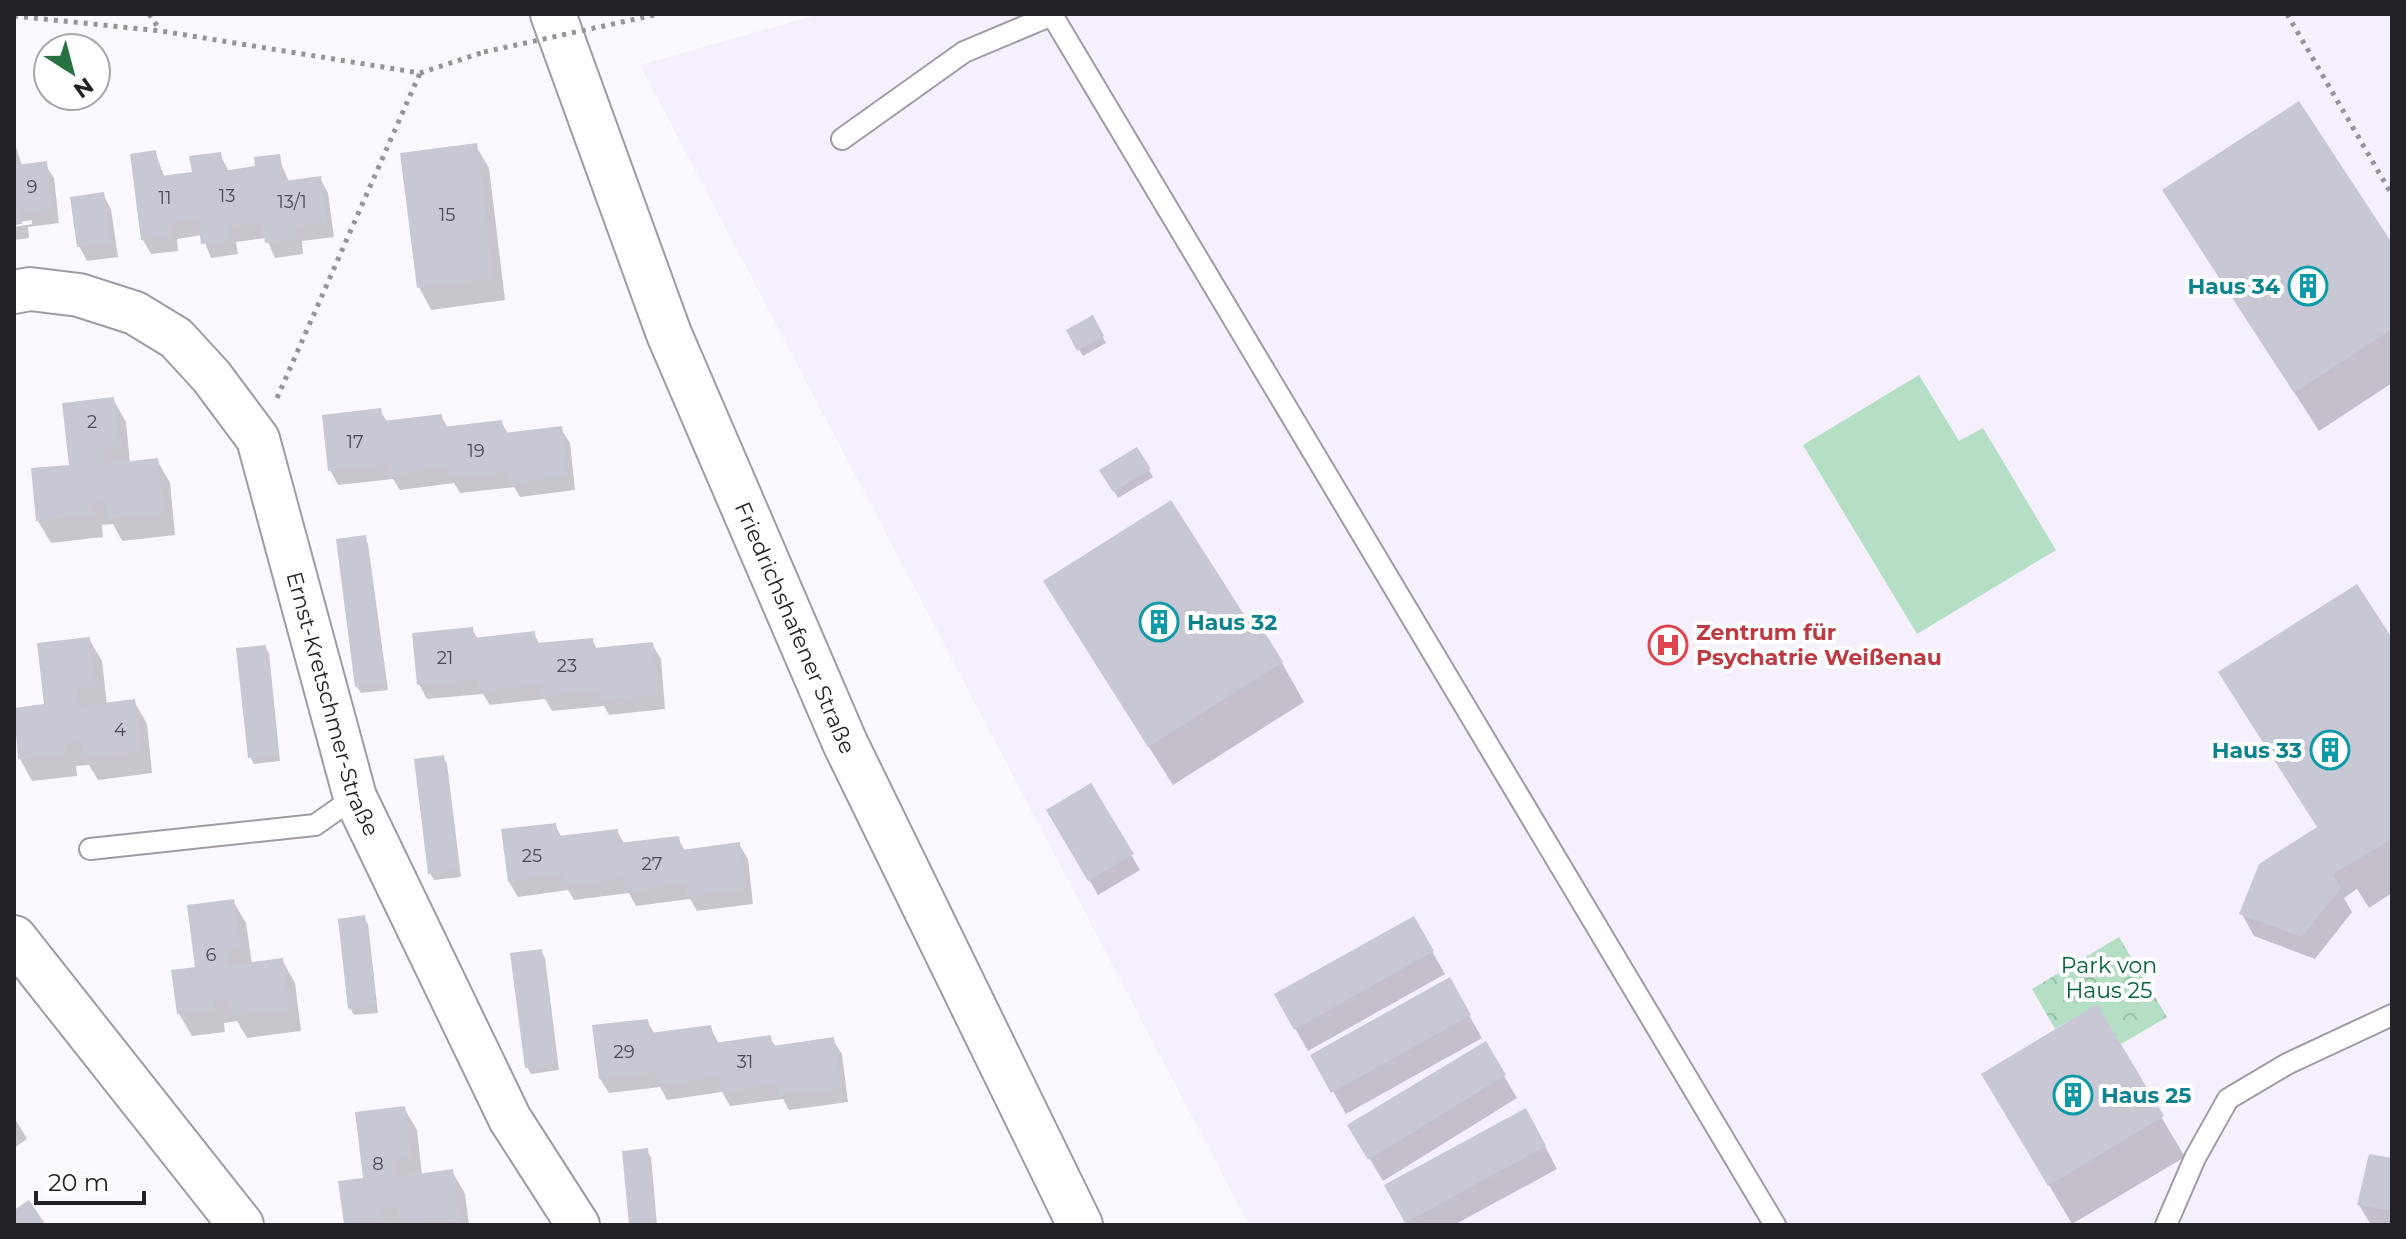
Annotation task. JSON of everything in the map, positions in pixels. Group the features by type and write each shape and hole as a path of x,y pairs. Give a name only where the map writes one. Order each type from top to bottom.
{"main road":[{"name":"Friedrichshafener Straße","path":"553,14 669,334 845,743 1080,1225"},
{"path":"14,938 241,1225"}],"street":[{"name":"Ernst-Kretschmer-Straße","path":"14,292 30,289 79,295 135,313 166,331 211,376 258,439 355,797 510,1119 578,1225"}],"lane":[{"path":"842,139 964,52 1052,15 1775,1225"},
{"path":"90,849 315,825 355,797"},
{"path":"2166,1225 2195,1158 2228,1099 2287,1064 2392,1015"}],"path":[{"path":"149,14 161,31"},
{"path":"14,16 161,31 420,73 484,52 659,14"},
{"path":"2287,14 2392,195"},
{"path":"258,439 420,73"}],"shaded area":[{"name":"Zentrum für Psychatrie Weißenau","path":"820,14 2392,14 2392,1225 1249,1225 640,65"}],"green space":[{"path":"1919,375 1959,441 1983,428 2056,550 1917,634 1803,445"},
{"name":"Park von Haus 25","path":"2119,937 2167,1017 2121,1044 2097,1005 2055,1029 2032,989"}],"building":[{"name":"Haus 34","path":"2299,101 2392,243 2392,329 2294,393 2162,190"},
{"path":"477,143 493,278 417,288 400,153"},
{"path":"156,150 160,176 192,172 189,156 221,152 223,171 255,166 254,157 280,154 284,181 321,176 327,222 295,226 296,239 265,243 262,223 229,227 231,240 201,244 198,220 170,224 171,237 141,240 130,154"},
{"path":"14,158 17,165 47,161 52,208 21,212 22,224 14,225"},
{"path":"104,192 111,242 77,247 70,197"},
{"path":"1093,315 1104,336 1077,351 1066,330"},
{"path":"114,397 120,447 104,449 105,464 158,458 164,513 108,519 106,502 90,503 92,515 36,521 31,468 69,465 62,403"},
{"path":"381,408 383,421 442,414 443,427 502,420 504,433 562,426 568,476 510,483 508,472 449,479 448,468 389,475 388,464 328,471 322,415"},
{"path":"1137,447 1151,469 1113,492 1099,470"},
{"name":"Haus 32","path":"1171,500 1250,624 1257,620 1283,662 1148,747 1043,581"},
{"path":"366,535 385,683 355,687 336,539"},
{"name":"Haus 33","path":"2357,584 2392,638 2392,839 2333,874 2341,888 2302,937 2239,914 2259,864 2317,827 2218,672"},
{"path":"473,627 474,638 535,631 536,643 593,638 594,648 653,642 658,695 599,700 598,691 542,697 540,685 479,691 478,679 417,685 412,633"},
{"path":"90,637 96,687 77,689 79,706 135,699 141,751 84,758 82,742 65,744 66,754 18,759 14,708 44,704 37,643"},
{"path":"266,645 278,755 248,758 236,648"},
{"path":"444,755 459,870 428,874 414,759"},
{"path":"1091,783 1134,854 1088,881 1046,810"},
{"path":"556,823 558,836 618,829 619,843 679,836 681,850 740,842 746,889 687,897 685,884 625,892 624,878 564,886 562,875 508,882 501,829"},
{"path":"234,899 241,949 227,951 229,965 283,958 289,1009 232,1017 229,999 213,1001 214,1010 177,1014 171,970 195,967 187,905"},
{"path":"365,915 376,1006 348,1009 338,919"},
{"path":"1414,916 1434,951 1294,1030 1274,994"},
{"path":"542,949 557,1064 525,1068 510,953"},
{"path":"1450,977 1471,1015 1331,1093 1310,1055"},
{"name":"Haus 25","path":"2097,1004 2164,1116 2048,1186 1981,1074"},
{"path":"648,1019 650,1033 711,1025 714,1043 771,1035 772,1046 834,1037 841,1088 779,1096 777,1084 720,1092 718,1077 657,1086 655,1072 599,1079 592,1025"},
{"path":"1486,1041 1506,1075 1368,1160 1347,1125"},
{"path":"405,1106 411,1157 394,1159 396,1177 453,1169 459,1220 400,1225 398,1207 382,1209 383,1220 344,1224 338,1181 363,1178 355,1112"},
{"path":"1526,1108 1546,1146 1405,1223 1384,1185"},
{"path":"648,1148 655,1225 629,1225 622,1151"},
{"path":"2369,1154 2392,1158 2392,1211 2357,1205"},
{"path":"29,1200 46,1225 14,1225 14,1210"}],"place":[{"name":"Haus 34","path":"2308,286"},
{"name":"Haus 32","path":"1159,622"},
{"name":"Zentrum für Psychatrie Weißenau","path":"1668,645"},
{"name":"Haus 33","path":"2330,750"},
{"name":"Haus 25","path":"2073,1095"}]}
